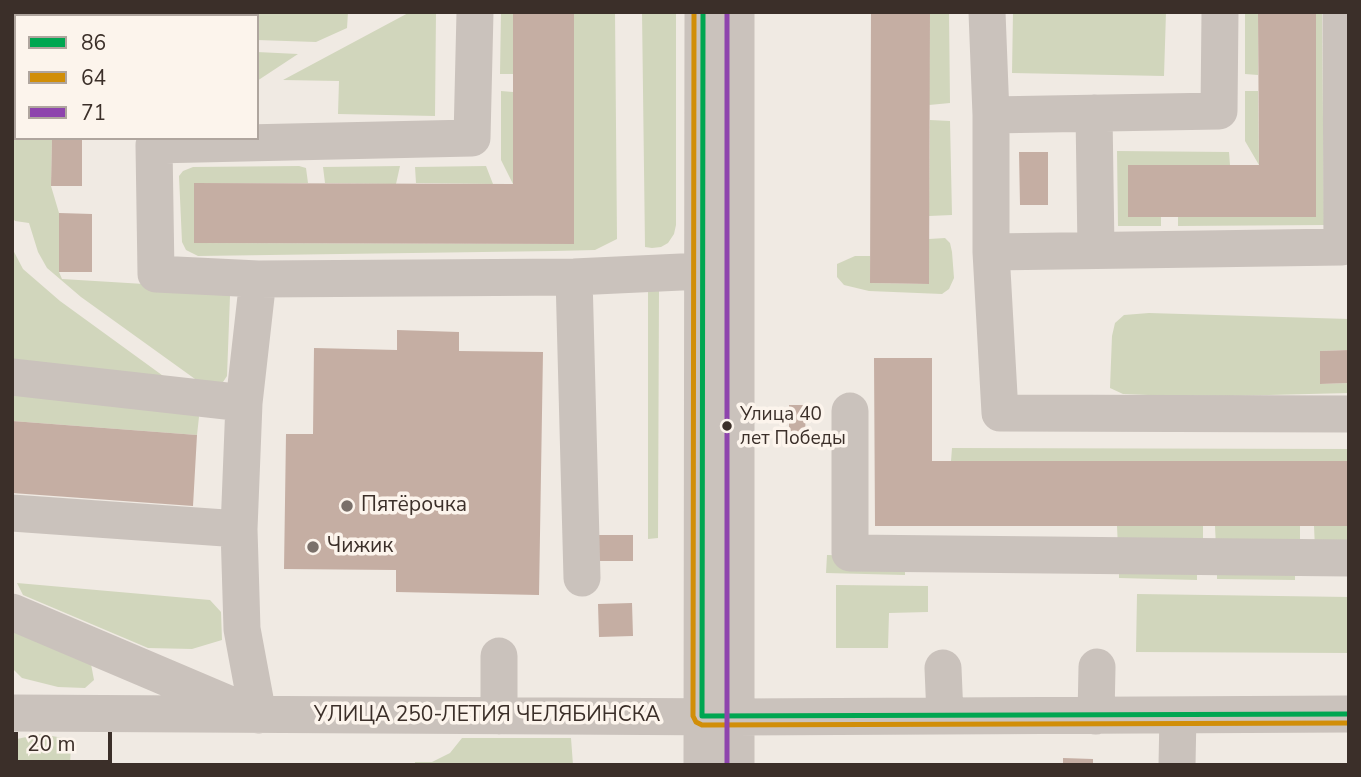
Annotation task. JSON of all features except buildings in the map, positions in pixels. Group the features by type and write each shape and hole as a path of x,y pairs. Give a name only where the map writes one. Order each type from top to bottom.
{"street":[{"path":"475,12 472,138 154,145 156,274 258,279 574,277 703,271"},
{"path":"703,12 703,271 719,716 736,765"},
{"path":"702,765 719,716 736,12"},
{"path":"987,12 992,252 1000,413 1349,414"},
{"path":"991,115 1219,111 1220,12"},
{"path":"992,252 1342,247 1341,12"},
{"path":"1094,113 1096,250"},
{"path":"574,277 582,579"},
{"path":"256,715 242,629 239,529 244,403 258,279"},
{"path":"12,377 244,403"},
{"path":"850,411 850,553 1349,558"},
{"path":"12,513 239,529"},
{"name":"УЛИЦА 250-ЛЕТИЯ ЧЕЛЯБИНСКА","path":"12,612 256,715"},
{"path":"499,656 499,716"},
{"path":"1096,716 1097,667"},
{"path":"943,668 945,716"},
{"name":"УЛИЦА 250-ЛЕТИЯ ЧЕЛЯБИНСКА","path":"12,713 499,716 1349,714"},
{"path":"1177,765 1178,715"}],"green space":[{"path":"348,12 347,28 316,42 259,40 259,14 235,14"},
{"path":"410,12 436,12 435,116 338,114 339,81 283,80"},
{"path":"501,12 513,12 513,74 500,74"},
{"path":"574,12 615,12 617,239 595,250 198,256 186,250 182,242 179,176 193,167 299,166 306,168 308,183 194,183 194,243 574,244"},
{"path":"642,12 676,12 676,225 668,243 652,248 645,247"},
{"path":"930,12 949,12 950,103 929,105"},
{"path":"1013,12 1166,12 1164,76 1012,73"},
{"path":"1245,12 1258,12 1258,75 1245,74"},
{"path":"1316,12 1322,12 1324,225 1178,226 1178,216 1316,216"},
{"path":"259,52 298,54 259,80"},
{"path":"501,91 513,92 513,184 501,160"},
{"path":"1245,91 1258,91 1259,165 1245,141"},
{"path":"930,120 950,121 952,215 929,216"},
{"path":"14,132 14,140 52,140 51,186 59,213 59,272 62,279 210,288 230,296 227,376 221,385 202,384 81,297 47,268 38,252 29,223 15,221 12,217"},
{"path":"1117,151 1229,152 1230,165 1129,165 1128,216 1161,216 1161,226 1118,226"},
{"path":"400,166 396,184 325,183 323,167"},
{"path":"486,166 493,184 416,183 415,167"},
{"path":"945,238 950,243 954,278 949,289 942,294 869,291 844,285 837,277 837,264 855,256 870,256 870,283 929,284 929,239"},
{"path":"12,248 23,269 60,301 166,378 12,359"},
{"path":"659,290 658,538 648,539 648,291"},
{"path":"1149,313 1349,319 1349,350 1320,351 1320,384 1349,383 1349,393 1229,396 1123,394 1110,388 1115,323 1124,315"},
{"path":"12,389 197,412 197,435 12,421"},
{"path":"952,448 1349,449 1349,461 951,461"},
{"path":"1117,526 1203,526 1203,548 1118,548"},
{"path":"1215,526 1300,526 1300,548 1216,548"},
{"path":"1314,526 1349,526 1349,549 1315,549"},
{"path":"827,555 905,557 905,575 826,573"},
{"path":"1119,560 1197,562 1197,580 1119,578"},
{"path":"1217,560 1295,562 1295,580 1217,579"},
{"path":"17,583 210,600 221,612 222,640 192,649 148,648 23,595"},
{"path":"836,585 928,586 928,612 889,613 888,648 836,648"},
{"path":"1137,594 1349,597 1349,653 1136,652"},
{"path":"12,626 91,664 94,680 85,688 58,687 22,678 12,668"},
{"path":"41,734 63,738 71,745 70,765 12,765 12,740"},
{"path":"462,738 571,738 573,765 415,765 415,762 432,762 450,753"}],"transit line":[{"name":"64","path":"694,12 693,716 696,722 702,725 1349,723"},
{"name":"86","path":"703,12 702,716 1349,714"},
{"name":"71","path":"727,12 727,765"}],"place":[{"name":"Улица 40 лет Победы","path":"727,426"},
{"name":"Пятёрочка","path":"347,506"},
{"name":"Чижик","path":"313,547"}]}
